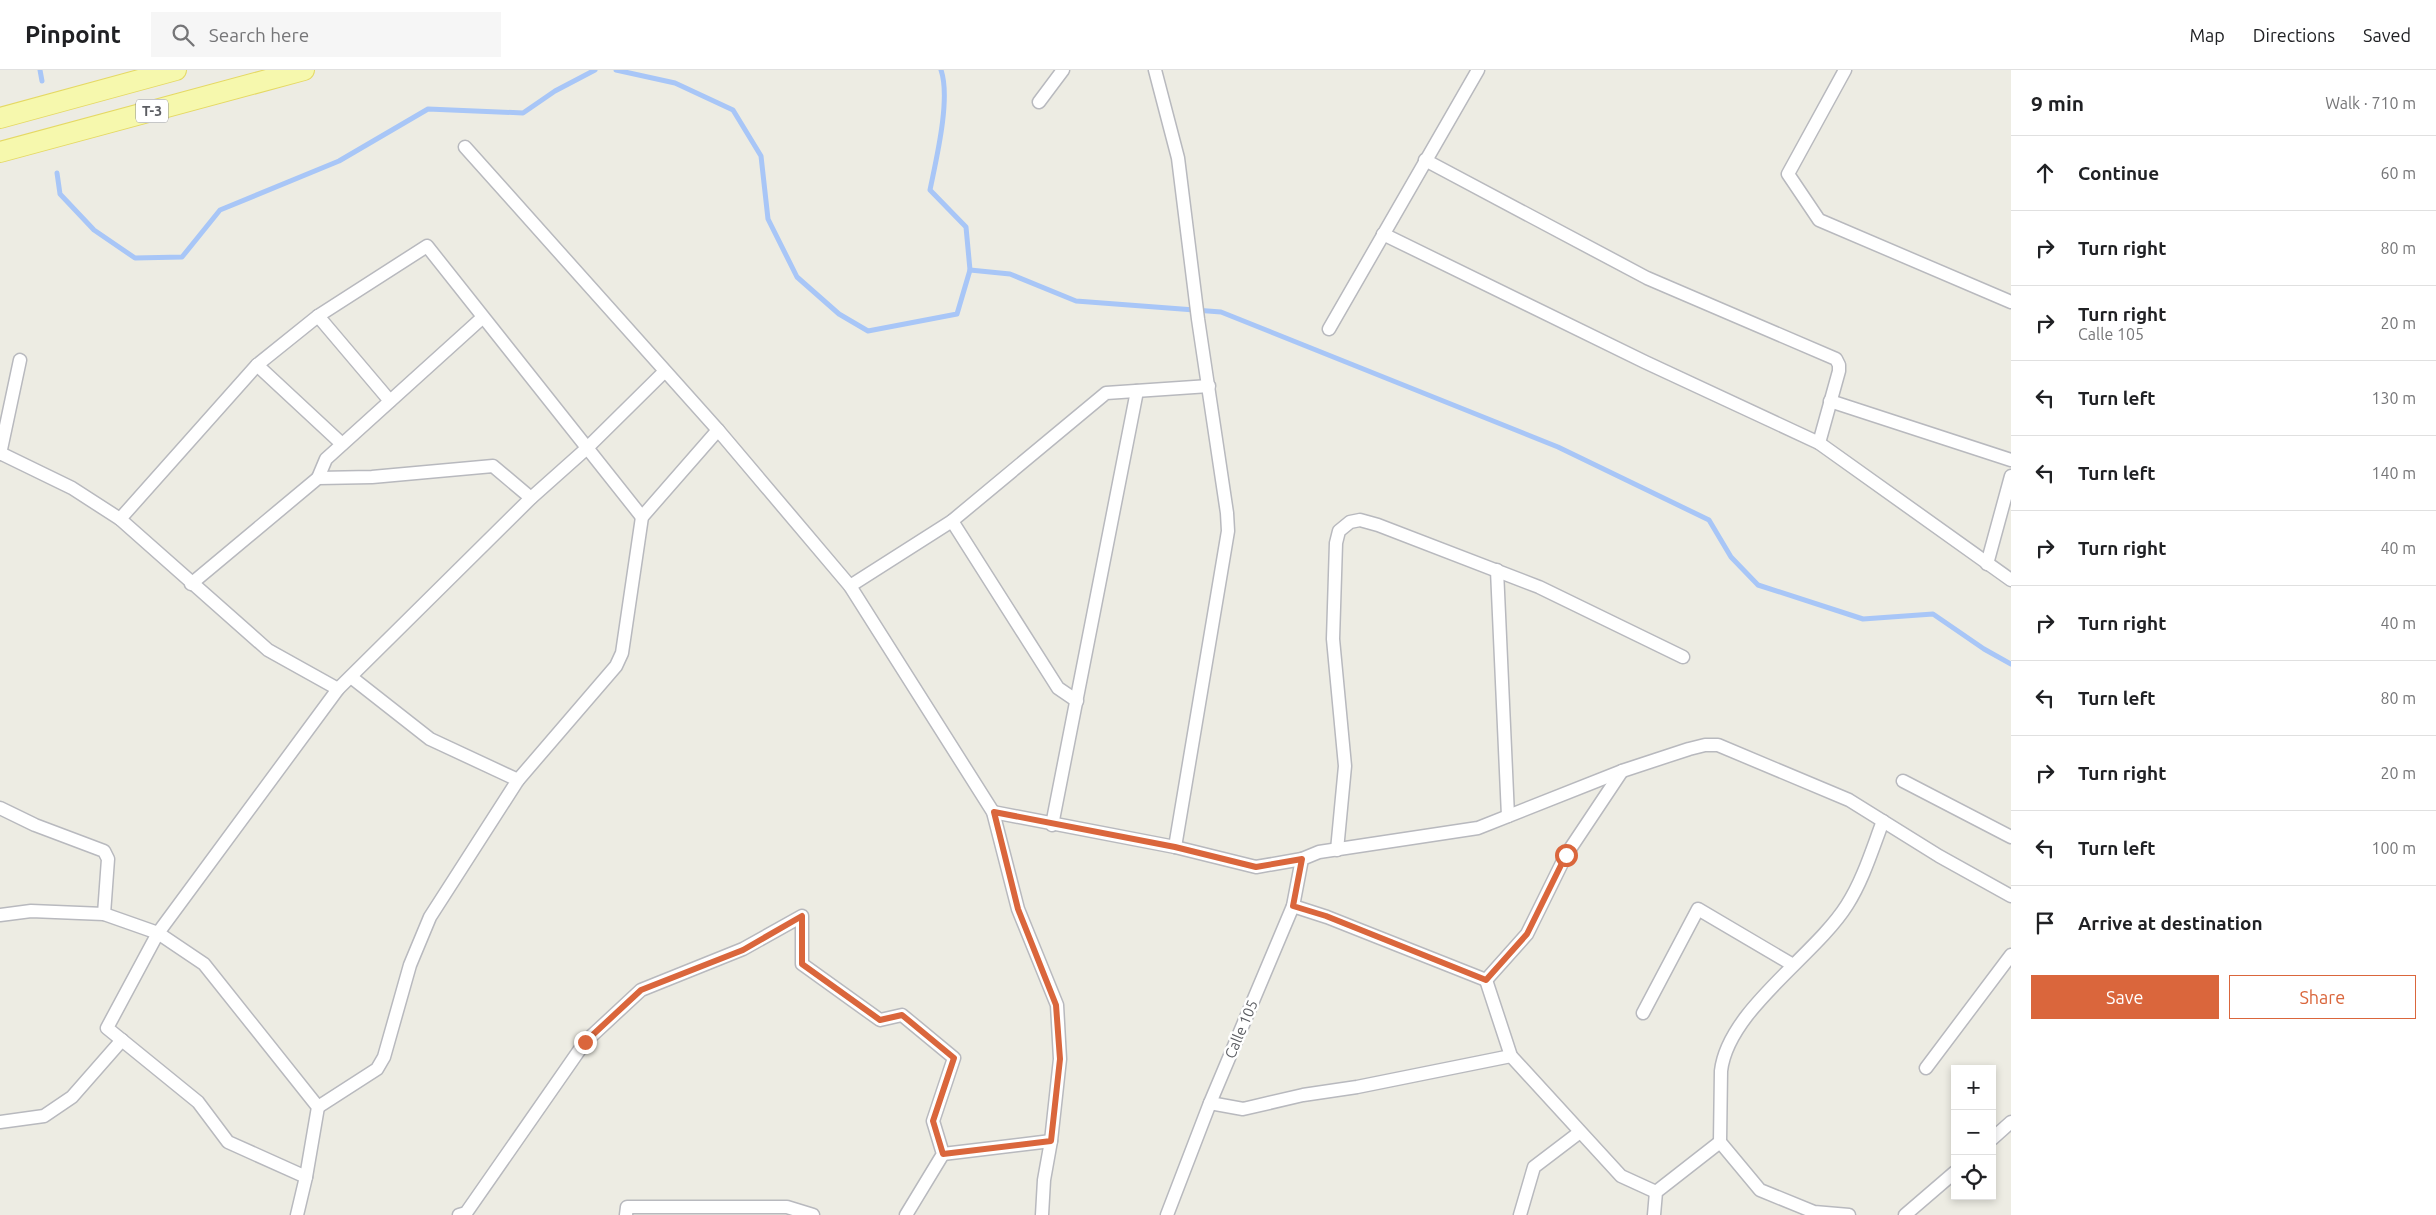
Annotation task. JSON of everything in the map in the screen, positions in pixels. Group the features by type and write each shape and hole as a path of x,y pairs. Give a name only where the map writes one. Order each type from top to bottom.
{"main road":[{"name":"T-3","path":"0,118 176,70"},
{"name":"T-3","path":"0,152 304,70"}],"street":[{"path":"1038,102 1063,70"},
{"path":"1155,70 1178,158 1194,296 1228,513 1228,531 1175,847"},
{"path":"1329,329 1478,70"},
{"path":"1845,70 1788,174 1819,220 2011,302"},
{"path":"465,147 664,372 718,430 850,586 994,812 1018,909 1056,1005 1060,1059 1051,1141 1044,1180 1042,1215"},
{"path":"1425,160 1647,278 1836,359 1839,371 1819,443"},
{"path":"1383,234 1645,362 1819,443 2011,580"},
{"path":"120,519 257,365 318,316 427,246 482,318 642,517"},
{"path":"318,316 390,401"},
{"path":"191,584 318,478 326,459 482,318"},
{"path":"20,360 0,454 72,488 120,519 191,584 268,650 338,689"},
{"path":"257,365 342,444"},
{"path":"306,1176 228,1142 198,1102 107,1028 158,933 338,689 531,498 586,448 664,372"},
{"path":"850,586 952,521 1106,393 1209,386"},
{"path":"1052,824 1137,391"},
{"path":"1830,401 2011,460"},
{"path":"301,1214 318,1107 377,1069 384,1058 410,965 430,917 518,780 616,666 622,653 642,517 718,430"},
{"path":"318,478 372,477 493,466 531,498"},
{"path":"1987,564 2011,476"},
{"path":"952,521 1058,688 1076,701"},
{"path":"1337,850 1345,766 1333,639 1334,561 1339,531 1350,522 1365,521 1539,587 1683,657"},
{"path":"1497,570 1508,816"},
{"path":"351,677 430,739 518,780"},
{"path":"994,812 1175,847 1256,867 1302,859 1319,852 1478,828 1622,771 1697,747 1718,745 1849,800 2011,896"},
{"path":"1486,980 1527,934 1566,855 1622,771"},
{"path":"1903,780 2011,837"},
{"path":"0,808 35,825 104,851 108,859 104,914"},
{"path":"1849,1215 1814,1214 1760,1190 1720,1142 1722,1060 1736,1032 1793,965 1847,906 1863,875 1883,821"},
{"name":"Calle 105","path":"1167,1215 1210,1103 1293,906 1302,859"},
{"path":"1293,906 1326,916 1486,980 1511,1056 1621,1176 1656,1192"},
{"path":"1643,1013 1698,909 1793,965"},
{"path":"0,914 31,911 104,914 158,933 204,964 318,1107"},
{"path":"459,1215 466,1213 585,1042 641,990 743,950 802,916 802,964 880,1020 902,1015 954,1058 933,1121 943,1154 906,1215"},
{"path":"1926,1068 2011,955"},
{"path":"0,1122 44,1116 72,1097 122,1040"},
{"path":"1210,1103 1243,1109 1303,1095 1358,1087 1511,1056"},
{"path":"1996,1135 2011,1122"},
{"path":"1520,1215 1534,1167 1580,1132"},
{"path":"943,1154 1051,1141"},
{"path":"1654,1215 1656,1192 1720,1142"},
{"path":"1906,1215 1951,1176"},
{"path":"626,1215 627,1207 787,1207 813,1215"}],"waterway":[{"path":"40,70 42,81"},
{"path":"57,173 60,194 94,230 135,258 182,257 220,210 339,161 428,109 523,113 555,91 595,70"},
{"path":"616,70 675,83 733,110 761,156 768,219 797,277 839,314 868,331 957,314 970,270 1010,274 1076,301 1221,312 1558,447 1709,520 1731,557 1758,585 1863,619 1933,614 1984,649 2011,664"},
{"path":"941,70 944,82 943,113 939,146 930,190 966,227 970,270"}],"route":[{"path":"585,1042 641,990 743,950 802,916 802,964 880,1020 902,1015 954,1058 933,1121 943,1154 1051,1141 1060,1059 1060,1032 1056,1005 1018,909 994,812 1175,847 1256,867 1302,859 1293,906 1326,916 1486,980 1527,934 1566,855"}]}
